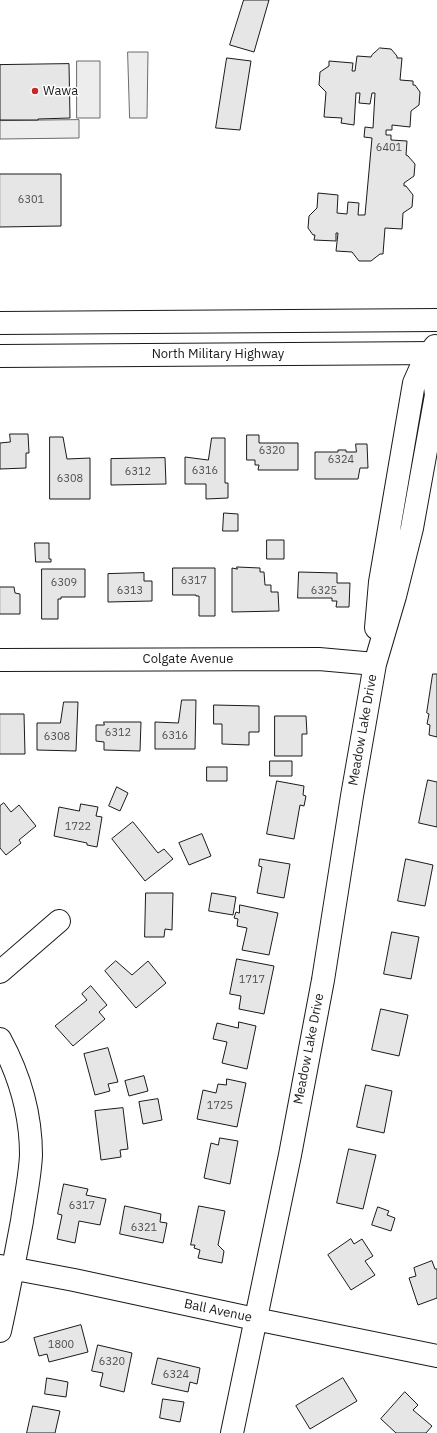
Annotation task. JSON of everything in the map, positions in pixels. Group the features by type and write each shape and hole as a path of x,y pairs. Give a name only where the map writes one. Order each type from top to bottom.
{"street":[{"path":"0,323 437,320"},
{"name":"North Military Highway","path":"0,356 435,349"},
{"name":"Meadow Lake Drive","path":"232,1433 290,1155 322,980 375,664 395,596 412,528 436,395 435,349"},
{"name":"Colgate Avenue","path":"0,660 319,659 375,664"},
{"path":"0,972 58,921"},
{"path":"0,1039 11,1059 22,1092 29,1126 31,1153 30,1174 6,1268 0,1331"},
{"name":"Ball Avenue","path":"6,1268 74,1280 437,1356"}],"shaded area":[{"path":"128,52 148,52 147,118 130,118"},
{"path":"77,61 100,61 100,118 77,118"},
{"path":"79,120 79,138 0,139 0,121"}],"building":[{"path":"244,0 269,0 254,52 230,45"},
{"path":"380,48 391,49 397,58 402,58 400,80 413,81 413,85 415,85 420,92 419,105 411,111 410,127 392,125 392,130 386,130 386,135 391,135 391,140 407,141 406,155 415,164 414,176 404,183 404,186 406,186 413,195 412,207 403,213 402,229 385,228 383,254 380,254 371,261 359,261 352,252 336,251 338,233 336,233 336,241 314,240 315,235 313,235 308,228 309,216 317,208 318,193 338,195 337,213 347,214 348,202 359,203 358,215 365,215 372,138 364,137 365,127 373,128 375,93 372,93 370,104 359,103 360,93 356,93 354,125 341,123 342,118 324,117 326,92 319,85 320,72 329,66 329,61 353,63 352,71 355,71 357,56 371,57"},
{"path":"227,58 251,61 240,130 216,128"},
{"name":"Wawa","path":"69,64 70,118 0,120 0,65"},
{"path":"0,174 61,174 61,226 0,227"},
{"path":"10,434 28,434 29,453 26,453 26,468 0,469 0,443 10,442"},
{"path":"247,435 259,435 259,443 298,443 298,470 258,470 259,465 255,465 255,460 247,460"},
{"path":"50,437 63,437 67,459 90,458 90,499 50,499"},
{"path":"212,438 225,438 225,483 228,483 228,498 206,499 206,484 185,484 185,457 208,460"},
{"path":"356,444 367,444 368,468 360,468 358,479 315,479 315,452 338,452 338,450 346,450 346,452 356,452"},
{"path":"165,458 166,484 111,485 111,459"},
{"path":"224,513 238,514 238,531 223,531"},
{"path":"267,540 284,540 284,559 267,559"},
{"path":"35,543 49,543 49,559 51,559 51,562 36,562"},
{"path":"237,567 260,568 260,572 264,572 265,585 271,585 271,592 278,592 279,611 232,612 232,568 237,569"},
{"path":"173,568 215,568 215,616 199,616 199,596 173,595"},
{"path":"42,569 85,569 85,597 61,597 61,599 58,599 58,619 42,619"},
{"path":"299,572 337,573 337,583 350,583 349,607 336,607 337,601 332,601 332,598 298,598"},
{"path":"144,573 144,581 152,581 152,601 108,602 108,574"},
{"path":"0,587 14,587 15,593 20,594 20,614 0,614"},
{"path":"433,674 437,674 437,737 429,735 430,725 427,724 429,714 427,713"},
{"path":"182,700 196,700 195,749 155,749 155,722 178,723"},
{"path":"64,702 78,702 76,751 37,750 37,723 60,723"},
{"path":"214,705 259,706 259,732 249,732 249,745 222,744 222,724 214,724"},
{"path":"0,714 24,714 25,754 0,754"},
{"path":"275,716 306,716 307,734 302,734 302,756 275,756"},
{"path":"104,722 141,722 140,751 104,750 104,742 96,741 96,725 104,725"},
{"path":"270,761 292,761 292,776 270,776"},
{"path":"207,767 227,767 227,781 207,781"},
{"path":"428,780 437,782 437,827 419,823"},
{"path":"277,781 304,786 303,795 306,796 304,806 300,805 294,839 267,834"},
{"path":"117,787 128,793 120,811 109,806"},
{"path":"4,803 11,812 19,805 36,826 19,840 21,843 6,855 0,848 0,806"},
{"path":"81,804 98,807 96,816 102,817 97,847 87,845 87,843 54,836 59,807 79,811"},
{"path":"133,822 158,853 164,849 173,859 145,881 112,839"},
{"path":"202,834 211,856 189,865 179,843"},
{"path":"260,859 290,864 284,898 257,893 262,867 259,866"},
{"path":"406,859 433,865 425,906 398,901"},
{"path":"146,893 173,893 172,930 165,929 164,937 145,937"},
{"path":"212,893 236,897 233,915 209,911"},
{"path":"240,905 278,913 269,955 242,950 247,928 237,926 238,919 234,918 236,912 239,913"},
{"path":"392,932 419,937 411,979 384,974"},
{"path":"237,959 274,966 264,1014 239,1009 241,996 230,994"},
{"path":"116,961 132,975 148,961 166,983 136,1008 105,971"},
{"path":"91,986 107,1005 99,1012 105,1019 73,1046 55,1026 87,1000 82,994"},
{"path":"381,1009 408,1015 399,1056 372,1050"},
{"path":"239,1022 256,1026 247,1069 222,1063 227,1042 213,1039 217,1023 238,1028"},
{"path":"108,1048 118,1082 108,1084 110,1091 95,1095 84,1054"},
{"path":"144,1076 148,1091 129,1096 125,1081"},
{"path":"227,1079 246,1083 237,1127 197,1119 203,1090 216,1093 218,1084 226,1085"},
{"path":"366,1085 392,1091 384,1133 357,1127"},
{"path":"158,1099 162,1120 143,1124 139,1102"},
{"path":"123,1108 128,1149 120,1150 121,1157 101,1160 95,1111"},
{"path":"220,1138 238,1141 230,1184 204,1178 211,1143 218,1145"},
{"path":"349,1149 376,1155 363,1209 337,1203"},
{"path":"64,1184 88,1189 86,1195 106,1199 100,1225 79,1221 75,1243 57,1239 62,1215 58,1214"},
{"path":"125,1206 161,1214 160,1222 167,1223 163,1243 120,1234"},
{"path":"199,1206 225,1211 218,1245 224,1251 222,1263 198,1258 200,1250 194,1248 195,1245 191,1245"},
{"path":"378,1207 389,1211 387,1215 395,1218 391,1231 372,1225"},
{"path":"351,1239 354,1244 362,1239 373,1256 365,1261 375,1275 351,1290 328,1255"},
{"path":"432,1261 435,1269 437,1269 437,1298 418,1305 409,1278 416,1276 414,1268"},
{"path":"81,1325 88,1352 49,1362 47,1354 39,1356 34,1338"},
{"path":"98,1345 132,1353 124,1392 100,1386 103,1373 92,1371"},
{"path":"158,1358 200,1368 197,1384 190,1382 188,1392 152,1384"},
{"path":"47,1378 68,1382 66,1397 45,1394"},
{"path":"343,1378 357,1401 310,1429 296,1406"},
{"path":"405,1392 418,1405 413,1410 432,1426 426,1433 396,1433 381,1419"},
{"path":"163,1399 184,1402 180,1422 160,1418"},
{"path":"33,1406 60,1411 55,1433 27,1433"}],"place":[{"name":"Wawa","path":"35,91"}]}
